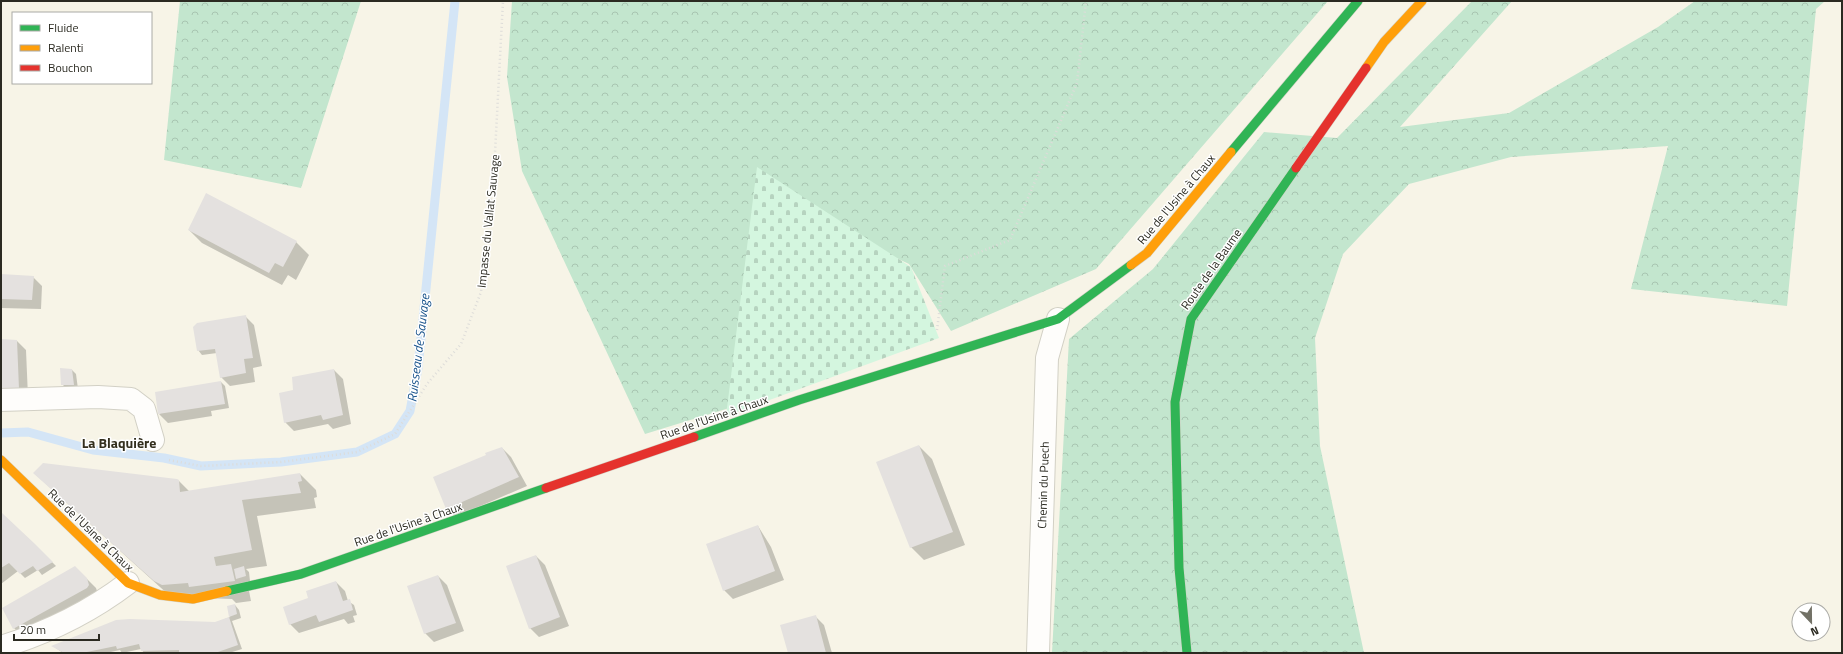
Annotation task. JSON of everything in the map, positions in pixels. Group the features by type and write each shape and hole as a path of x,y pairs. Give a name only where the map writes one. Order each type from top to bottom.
{"street":[{"name":"Rue de l'Usine à Chaux","path":"1,460 128,583 160,595 193,599 301,574 800,400 1058,319 1147,253 1358,1"},
{"name":"Route de la Baume","path":"1186,653 1179,568 1175,402 1191,319 1384,42 1422,1"},
{"name":"Chemin du Puech","path":"1038,653 1047,358 1058,319"},
{"path":"1,400 98,397 131,399 144,409 153,440"},
{"path":"1,647 24,640 76,616 102,602 128,583"}],"path":[{"name":"Impasse du Vallat Sauvage","path":"153,440 164,458 201,466 281,462 357,452 395,434 427,384 461,344 481,292 495,153 503,1"},
{"path":"933,359 945,266 1010,240 1077,83 1086,1"}],"green space":[{"path":"180,1 361,1 301,188 164,160"},
{"path":"512,1 1328,1 1096,269 951,331 909,264 783,204 739,405 645,434 522,171 507,77"},
{"path":"1472,1 1512,1 1400,127 1509,113 1658,27 1695,1 1825,1 1816,9 1787,306 1631,289 1668,146 1511,157 1409,184 1343,254 1315,338 1320,446 1364,653 1052,653 1069,339 1153,269 1264,132 1337,138"},
{"path":"757,167 911,267 939,338 726,416"}],"building":[{"path":"206,193 297,241 283,267 275,263 269,273 188,230"},
{"path":"1,274 34,276 32,300 1,299"},
{"path":"246,315 253,358 244,359 246,373 220,378 215,349 197,351 193,327 197,323"},
{"path":"1,339 17,340 19,389 1,389"},
{"path":"60,368 72,369 74,385 61,385"},
{"path":"334,369 343,415 323,420 321,415 284,423 279,393 293,390 292,377"},
{"path":"221,381 225,404 158,414 155,392"},
{"path":"919,445 953,532 910,548 876,462"},
{"path":"502,447 519,477 446,509 433,477 486,455 485,453"},
{"path":"43,463 177,479 179,480 180,492 300,473 302,481 298,482 301,493 242,500 252,550 214,557 216,566 231,564 235,581 189,587 188,583 162,585 154,581 33,473"},
{"path":"1,512 53,562 37,571 33,566 20,574 9,563 1,568"},
{"path":"758,525 775,571 723,591 706,544"},
{"path":"536,555 560,617 529,629 506,566"},
{"path":"75,566 87,578 89,585 87,588 13,629 2,608"},
{"path":"244,566 246,576 236,579 234,569"},
{"path":"438,575 456,623 424,634 407,586"},
{"path":"336,581 343,601 350,599 353,610 319,622 316,615 289,625 283,607 308,598 306,591"},
{"path":"235,604 237,614 229,617 227,606"},
{"path":"816,615 826,653 788,653 780,625"},
{"path":"229,617 238,645 215,653 179,653 179,650 141,651 139,644 117,649 116,646 82,653 64,653 51,646 116,620 130,619 215,622"}],"waterway":[{"name":"Ruisseau de Sauvage","path":"1,433 28,432 93,450 164,458 201,466 281,462 357,452 395,434 410,411 418,368 455,1"}],"traffic: fast":[{"path":"1231,152 1358,1"},
{"path":"1187,653 1179,568 1175,402 1191,319 1296,168"},
{"path":"694,437 799,400 1058,319 1131,265"},
{"path":"227,591 301,574 546,488"}],"traffic: slow":[{"path":"1366,68 1384,42 1422,1"},
{"path":"1131,265 1147,253 1231,152"},
{"path":"1,460 128,583 160,595 193,599 227,591"}],"traffic: jam":[{"path":"1296,168 1366,68"},
{"path":"546,488 694,437"}],"district":[{"name":"La Blaquière","path":"119,442"}]}
